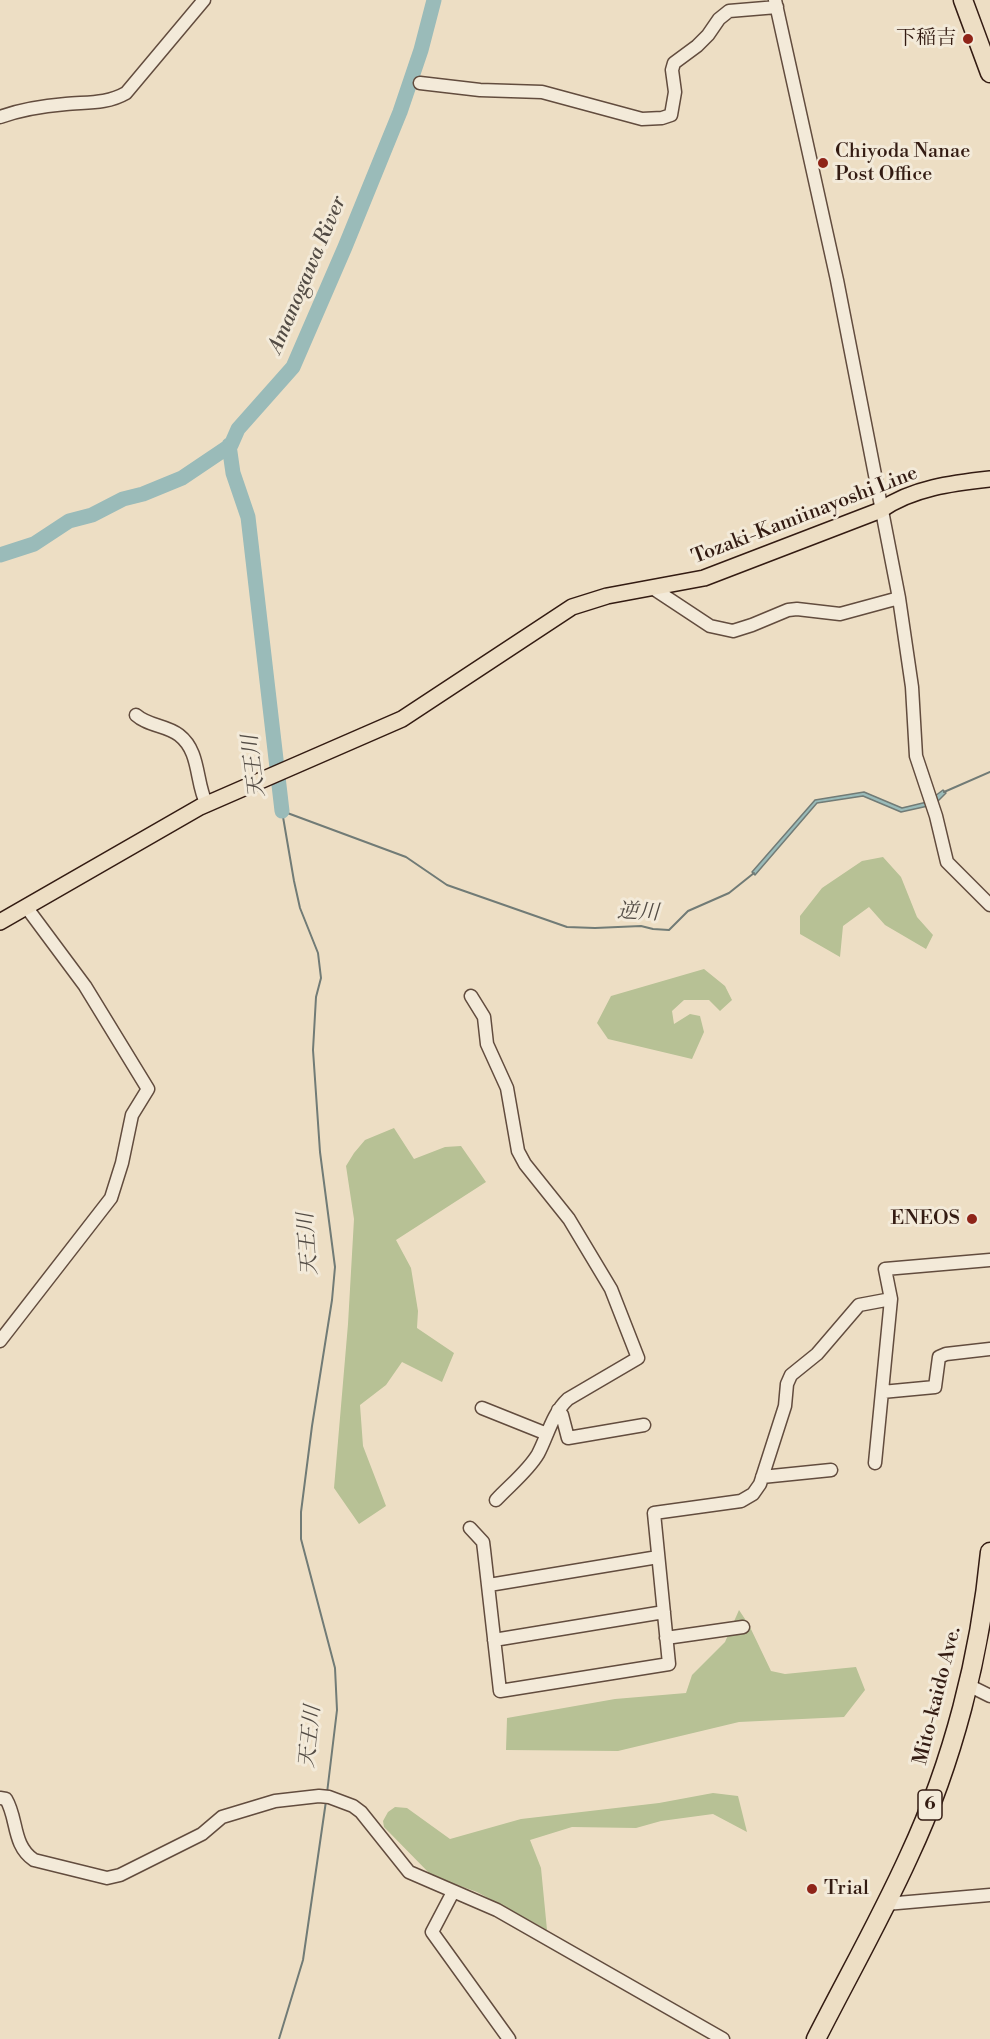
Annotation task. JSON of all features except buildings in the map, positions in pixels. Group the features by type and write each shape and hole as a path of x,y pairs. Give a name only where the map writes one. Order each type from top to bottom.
{"highway":[{"path":"963,0 990,73"},
{"name":"Mito-kaido Ave.","path":"816,2039 910,1854 941,1777 968,1685 990,1552"}],"main road":[{"name":"Tozaki-Kamiinayoshi Line","path":"0,922 207,805 402,719 572,607 607,596 692,582 881,510 909,495 957,483 990,479"}],"street":[{"path":"0,117 22,109 116,99 126,93 204,0"},
{"path":"420,83 480,90 542,92 642,119 662,118 671,115 675,92 672,70 674,63 697,46 719,19 729,11 776,3 837,280 899,598 912,687 918,763 947,862 990,905"},
{"path":"654,589 710,626 732,630 752,626 788,610 840,614 899,598"},
{"path":"136,715 142,720 178,734 188,744 207,805"},
{"path":"0,1341 111,1198 122,1163 132,1115 148,1089 85,986 27,908"},
{"path":"471,996 484,1017 488,1044 507,1088 521,1158 569,1219 611,1289 638,1358 567,1399 558,1410 538,1454 529,1467 496,1500"},
{"path":"875,1463 891,1299 885,1269 990,1260"},
{"path":"470,1528 483,1542 500,1691 669,1664 654,1513 741,1501 753,1494 762,1477 785,1406 787,1384 791,1375 817,1354 859,1305 891,1299"},
{"path":"882,1392 935,1387 939,1357 946,1354 990,1349"},
{"path":"482,1408 547,1434"},
{"path":"558,1410 562,1415 568,1438 645,1425"},
{"path":"762,1477 831,1470"},
{"path":"489,1585 658,1557"},
{"path":"494,1640 664,1612"},
{"path":"666,1638 743,1627"},
{"path":"968,1685 990,1696"},
{"path":"0,1798 6,1799 10,1806 19,1842 26,1854 34,1860 107,1878 136,1868 202,1834 222,1817 275,1801 324,1796 353,1806 361,1812 373,1824 393,1855 409,1872 497,1910 723,2039"},
{"path":"453,1892 432,1932 509,2039"},
{"path":"886,1904 990,1895"}],"green space":[{"path":"883,857 901,877 917,917 933,935 926,949 885,925 869,907 843,926 840,957 800,934 800,916 822,888 862,861"},
{"path":"704,969 725,986 732,1000 720,1011 709,1000 684,1000 672,1011 674,1024 690,1014 700,1016 704,1032 692,1059 608,1039 597,1023 611,996"},
{"path":"394,1128 414,1159 445,1147 461,1146 486,1182 396,1240 411,1268 418,1311 417,1328 454,1353 442,1382 402,1362 386,1385 360,1405 363,1446 386,1506 359,1524 334,1488 348,1324 354,1219 346,1166 365,1140"},
{"path":"739,1610 749,1625 771,1671 785,1674 856,1667 865,1690 844,1717 739,1722 618,1751 506,1750 507,1718 615,1699 686,1693 692,1675 725,1642"},
{"path":"713,1793 738,1796 747,1832 713,1814 661,1821 636,1828 572,1827 530,1840 541,1868 547,1930 477,1892 432,1876 384,1827 383,1821 388,1812 395,1807 407,1808 450,1839 521,1819 659,1803"}],"water":[{"path":"943,790 946,793 938,801 928,806 901,812 863,796 817,803 755,875 752,872 815,800 864,792 902,808 927,802"}],"waterway":[{"name":"Amanogawa River","path":"0,555 34,544 69,521 92,515 123,499 143,494 182,478 231,445 238,429 293,367 400,112 421,50 434,0"},
{"name":"天王川","path":"229,445 233,473 248,517 282,811"},
{"name":"逆川","path":"944,792 990,772"},
{"name":"天王川","path":"327,1793 337,1710 335,1668 301,1539 301,1512 335,1267 320,1152 313,1050 316,997 321,978 318,953 300,908 282,811 406,857 447,885 567,927 641,926 669,930 688,911 729,893 754,873"},
{"name":"天王川","path":"279,2039 303,1960 326,1801"}],"place":[{"name":"下稲吉","path":"968,39"},
{"name":"Chiyoda Nanae Post Office","path":"823,163"},
{"name":"ENEOS","path":"972,1219"},
{"name":"Trial","path":"812,1889"}]}
